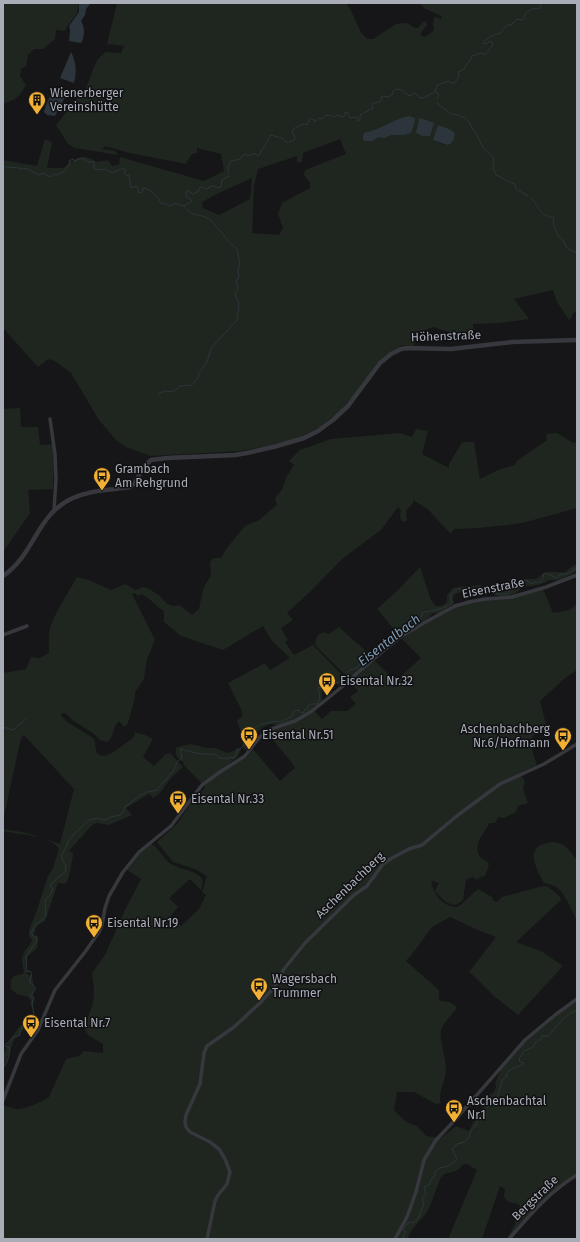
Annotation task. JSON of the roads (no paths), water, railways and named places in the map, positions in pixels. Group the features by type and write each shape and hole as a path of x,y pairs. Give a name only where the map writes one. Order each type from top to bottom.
{"street":[{"name":"Höhenstraße","path":"54,510 70,499 86,493 130,487 135,483 143,467 151,460 235,455 270,448 304,438 318,431 333,420 348,406 380,363 400,349 455,348 512,342 577,340"},
{"path":"3,576 14,568 54,510 56,479 55,454 50,419"},
{"name":"Eisenstraße","path":"3,1100 20,1056 38,1030 55,990 85,952 102,927 105,908 109,896 122,874 139,852 171,826 202,785 245,756 265,732 295,721 312,711 344,686 382,651 402,636 429,620 455,606 485,599 512,597 546,587 577,575"},
{"path":"3,635 27,626"},
{"name":"Aschenbachberg","path":"207,1239 215,1201 227,1184 230,1172 219,1149 210,1142 188,1130 185,1122 186,1115 199,1086 204,1053 207,1046 234,1027 260,1003 275,986 284,969 305,943 354,895 367,886 384,864 409,849 422,845 458,815 500,784 544,764 577,744"},
{"path":"394,1239 407,1218 426,1156 436,1140 525,1040 577,999"},
{"name":"Bergstraße","path":"509,1239 554,1192 577,1175"}],"waterway":[{"path":"229,174 228,167 231,161 240,159 246,154 249,156 256,154 258,156 270,135 282,138 287,143 294,140 295,137 292,132 293,129 303,124 307,125 310,118 315,122 319,118 322,119 327,115 333,117 338,115 341,117 345,116 345,112 348,113 350,118 357,117 358,121 360,120 360,115 373,108 372,104 381,101 382,96 389,97 393,94 392,92 394,90 399,89 406,92 409,96 415,93 420,98 423,98 435,92 437,85 449,81 454,83 459,75 458,72 464,69 472,56 481,53 485,55 492,46 493,43 490,41 486,44 483,43 485,41 491,36 501,33 504,28 511,25 517,19 524,19 525,14 533,8 540,8 543,3"},
{"path":"436,92 439,95 437,99"},
{"path":"437,103 451,114 465,118 470,123 483,148 492,156 494,160 493,168 496,175 515,184 516,189 528,196"},
{"path":"3,166 26,169 39,175 43,173 50,177 54,174 57,175 63,172 70,164 69,161 73,159 75,161 81,158 88,162 94,162 94,168 96,170 105,169 112,173 123,168 126,170 124,173 127,176 129,175 131,188 137,186 139,193 142,192 143,188 149,190 162,204 165,203 169,206 175,203 180,205 188,204 192,201 186,196 187,190 193,194 199,191 199,188 202,187 205,189 213,186 218,188 221,187 222,180 229,176"},
{"path":"532,199 542,213 554,218 553,223 558,236 563,240 567,248 577,253"},
{"path":"158,394 165,391 173,392 180,386 192,385 198,378 199,373 207,362 211,348 237,320 239,304 235,294 238,288 236,282 239,277 238,268 240,264 237,249 209,219 193,214 184,206"},
{"name":"Eisentalbach","path":"3,1068 9,1056 10,1048 5,1046 12,1038 20,1035 25,1019 34,1015 32,1004 34,998 30,996 35,990 35,987 30,983 32,974 30,971 27,972 26,968 26,957 37,940 31,933 35,926 46,916 45,900 51,894 53,888 50,886 65,872 66,866 62,859 62,855 68,842 89,820 98,818 104,820 120,815 125,807 141,795 157,790 174,770 178,761 182,758 181,749 190,752 215,754 219,758 235,758 237,749 240,749 244,745 244,742 249,738 256,727 270,722 281,722 292,716 294,711 299,710 303,713 305,709 308,709 310,704 317,704 320,696 318,688 324,686 328,680 333,683 340,682 350,670 357,668 363,659 386,642 389,643 401,629 421,618 422,613 441,608 452,603 450,598 451,594 459,588 461,590 480,588 481,590 492,590 497,594 507,594 515,584 520,581 526,580 532,584 542,580 544,578 543,574 546,573 556,578 561,574 567,574 577,568"},
{"path":"3,727 13,730 26,719"},
{"path":"404,1239 403,1235 406,1232 403,1230 406,1225 418,1219 424,1203 422,1199 426,1194 424,1187 430,1184 431,1179 435,1176 435,1172 439,1168 449,1166 457,1159 452,1149 457,1144 465,1142 469,1137 471,1130 477,1124 480,1114 491,1104 494,1098 497,1098 503,1079 506,1077 507,1073 511,1069 524,1063 520,1062 519,1059 524,1051 533,1047 542,1036 548,1036 565,1018 577,1010"}],"place":[{"name":"Wienerberger Vereinshütte","path":"37,115"},
{"name":"Grambach Am Rehgrund","path":"102,491"},
{"name":"Eisental Nr.32","path":"327,696"},
{"name":"Eisental Nr.51","path":"249,750"},
{"name":"Aschenbachberg Nr.6/Hofmann","path":"563,751"},
{"name":"Eisental Nr.33","path":"178,814"},
{"name":"Eisental Nr.19","path":"94,938"},
{"name":"Wagersbach Trummer","path":"259,1001"},
{"name":"Eisental Nr.7","path":"31,1038"},
{"name":"Aschenbachtal Nr.1","path":"454,1123"}]}
